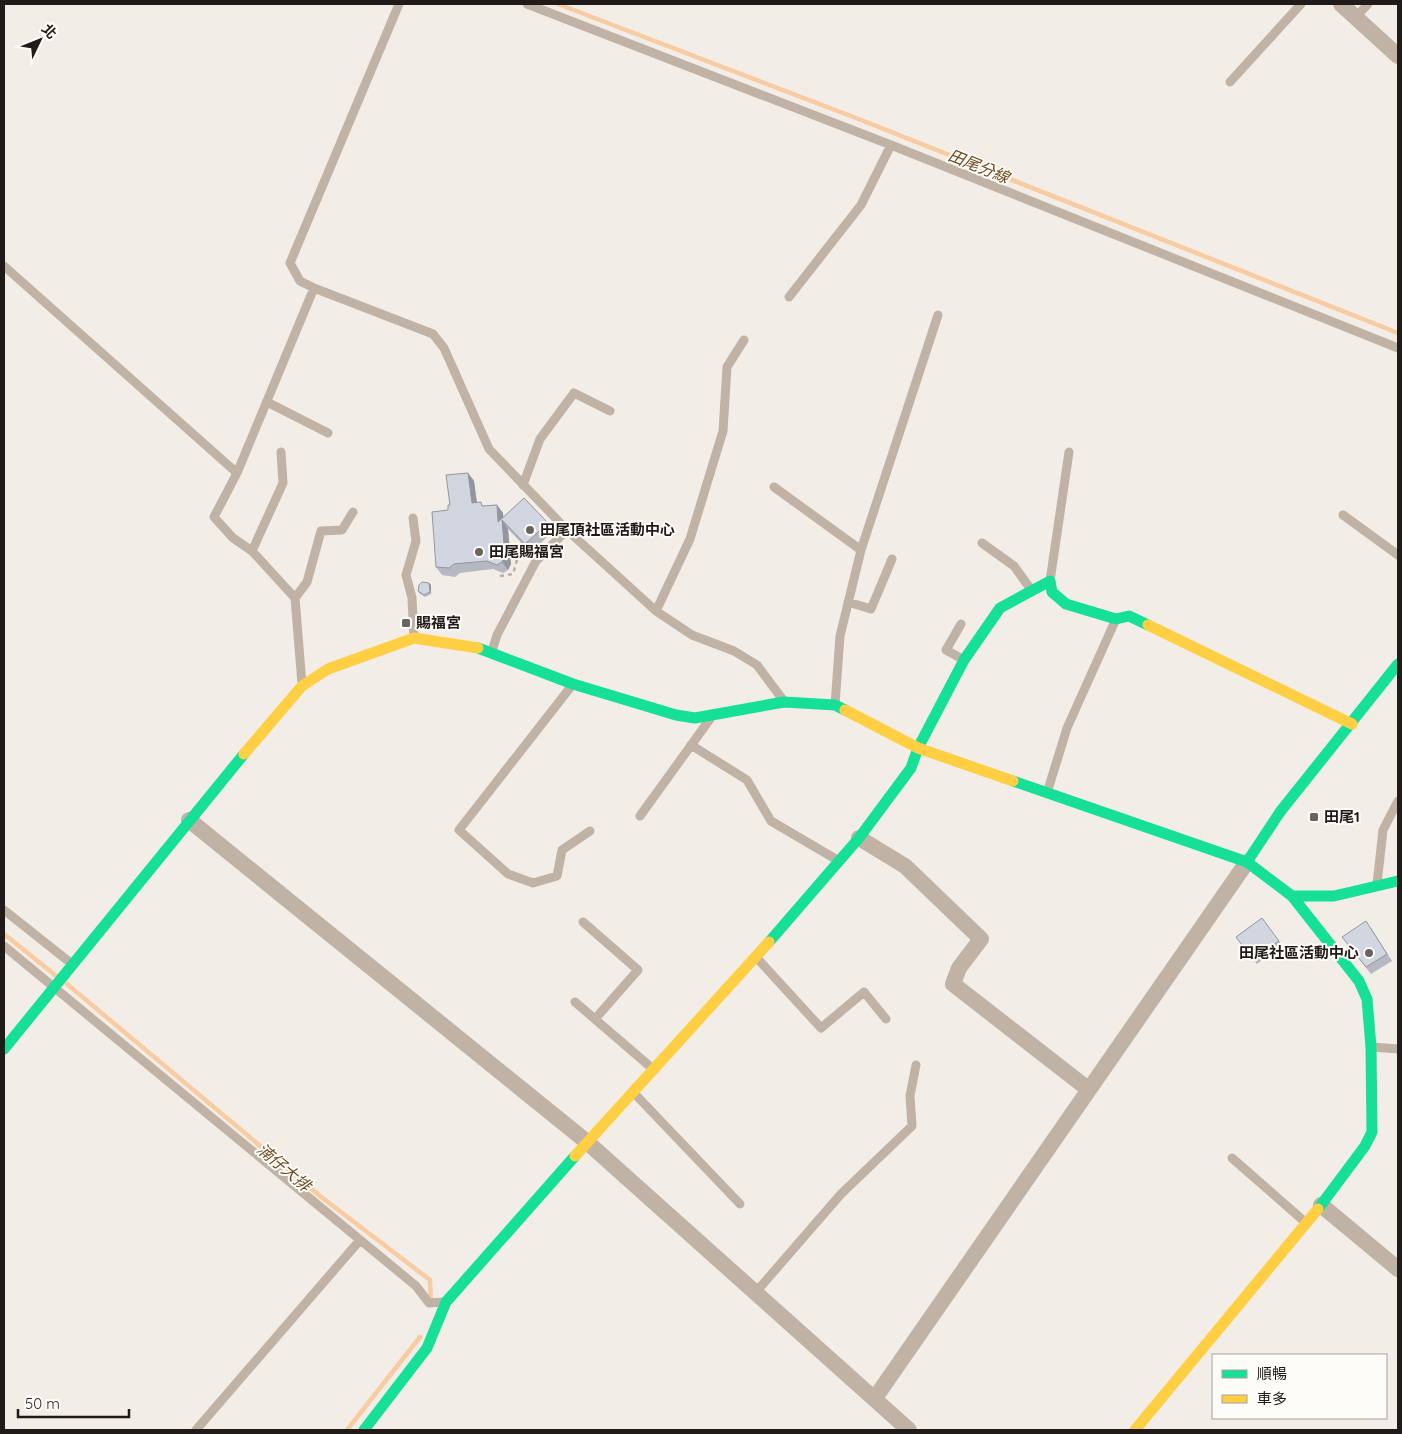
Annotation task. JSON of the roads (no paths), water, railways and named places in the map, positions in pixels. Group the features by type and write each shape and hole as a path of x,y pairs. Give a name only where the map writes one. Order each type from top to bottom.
{"street":[{"path":"1341,4 1398,56"},
{"path":"364,1430 428,1348 446,1302 587,1142 756,957 859,838 911,768 918,748 964,660 1000,608 1050,581 1052,592 1066,604 1116,619 1129,616 1352,724"},
{"path":"4,1049 189,820 302,686 328,668 414,638 478,642 492,652 573,684 676,715 695,718 784,702 835,705 918,748 1247,862 1292,896 1359,981 1367,999 1371,1047 1372,1132 1365,1146 1321,1205 1305,1222 1135,1430"},
{"path":"875,1398 1280,812 1398,664"},
{"path":"189,820 587,1142 909,1430"},
{"path":"859,838 905,866 981,939 958,968 953,984 1088,1089"},
{"path":"1292,896 1334,896 1377,884 1398,881"},
{"path":"1321,1205 1398,1269"}],"lane":[{"path":"399,4 290,263 300,281 314,288 433,334 444,348 489,449 523,485 567,530 656,611 692,635 734,651 757,664 776,687 784,702"},
{"path":"527,4 891,144 1398,348"},
{"path":"1230,82 1301,4"},
{"path":"1356,17 1368,4"},
{"path":"789,297 861,205 891,144"},
{"path":"4,266 237,473"},
{"path":"302,686 295,598 252,552 233,538 214,517 237,473 314,288"},
{"path":"835,705 840,636 861,550 938,315"},
{"path":"656,611 690,539 723,432 727,367 744,340"},
{"path":"523,485 540,439 574,393 610,411"},
{"path":"267,402 328,433"},
{"path":"252,552 283,483 281,452"},
{"path":"1050,581 1069,452"},
{"path":"774,487 861,550"},
{"path":"295,598 307,582 321,531 342,530 353,512"},
{"path":"1343,515 1398,554"},
{"path":"413,518 416,541 406,576 412,598 414,638"},
{"path":"492,652 497,635 536,561 567,530"},
{"path":"982,542 1014,566 1032,591"},
{"path":"848,602 871,609 892,559"},
{"path":"1047,793 1066,728 1116,619"},
{"path":"961,624 946,650 964,660"},
{"path":"573,684 459,830 508,874 533,884 557,876 562,850 590,831"},
{"path":"640,816 713,715"},
{"path":"691,745 747,780 771,821 839,861"},
{"path":"1377,884 1383,830 1398,801"},
{"path":"4,910 68,969"},
{"path":"583,922 638,970 594,1019"},
{"path":"4,946 55,985 416,1286 429,1303 446,1302"},
{"path":"756,957 821,1028 864,992 886,1019"},
{"path":"575,1002 653,1069"},
{"path":"1371,1047 1398,1048"},
{"path":"756,1292 841,1194 912,1126 910,1096 916,1065"},
{"path":"633,1092 740,1204"},
{"path":"1232,1158 1305,1222"},
{"path":"196,1430 360,1240"}],"waterway":[{"name":"田尾分線","path":"558,4 856,118 1398,333"},
{"name":"湳仔大排","path":"4,934 55,975"},
{"name":"湳仔大排","path":"67,984 320,1196 430,1280 431,1304"},
{"name":"湳仔大排","path":"347,1430 420,1337"}],"place":[{"name":"田尾頂社區活動中心","path":"530,530"},
{"name":"田尾賜福宮","path":"479,552"},
{"name":"賜福宮","path":"406,623"},
{"name":"田尾1","path":"1314,817"},
{"name":"田尾社區活動中心","path":"1369,953"}]}
